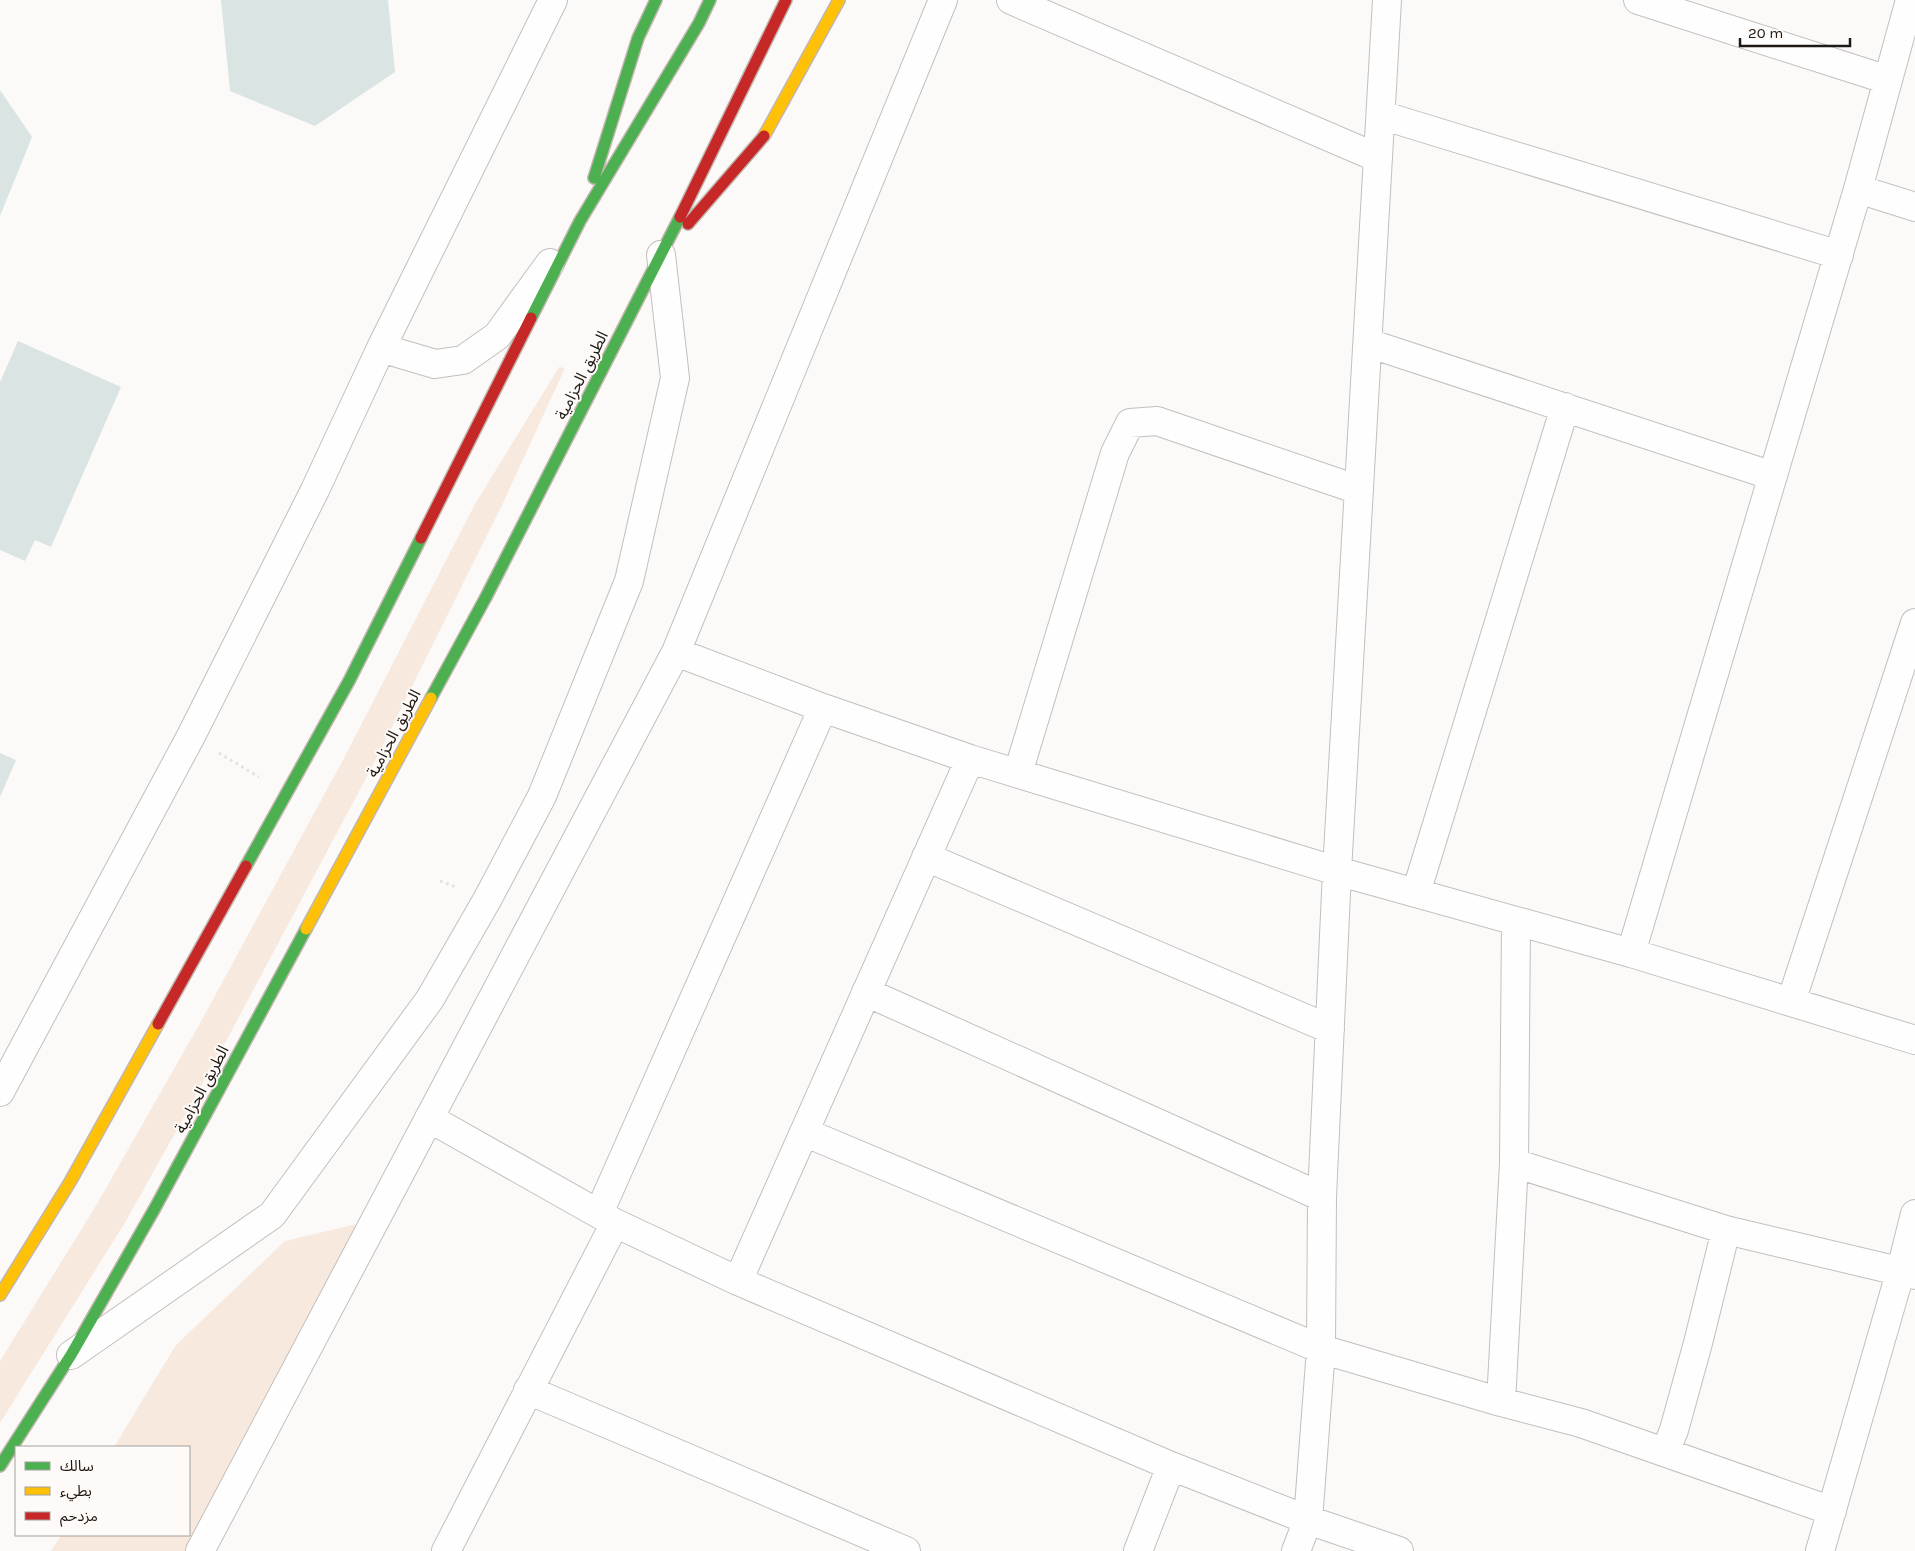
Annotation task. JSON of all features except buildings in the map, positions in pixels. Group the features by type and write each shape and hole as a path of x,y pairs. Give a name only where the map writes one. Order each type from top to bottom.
{"highway":[{"path":"580,221 638,38 656,0"},
{"path":"0,1295 70,1182 349,682 580,221 710,0"},
{"name":"الطريق الحزامية","path":"0,1466 71,1355 155,1208 486,597 661,255 786,0"},
{"path":"661,255 767,132 839,0"}],"street":[{"path":"0,1092 191,736 315,490 381,348 553,0"},
{"path":"200,1551 676,652 943,0"},
{"path":"1012,0 1378,158"},
{"path":"1296,1551 1308,1520 1321,1349 1322,1197 1337,872 1387,0"},
{"path":"1638,0 1888,80"},
{"path":"1631,952 1858,189 1910,0"},
{"path":"1381,115 1838,254"},
{"path":"1858,189 1915,207"},
{"path":"381,348 435,364 464,360 497,336 580,221"},
{"path":"71,1355 272,1215 430,999 487,900 542,796 629,580 675,378 661,255"},
{"path":"1368,343 1773,476"},
{"path":"1416,893 1565,407"},
{"path":"1018,774 1114,452 1130,423 1157,421 1359,490"},
{"path":"1791,1002 1915,623"},
{"path":"676,652 823,708 1018,774 1337,872 1631,952 1915,1040"},
{"path":"448,1550 528,1390 607,1218 823,708"},
{"path":"738,1281 970,758"},
{"path":"926,857 1330,1029"},
{"path":"1501,1402 1514,1163 1516,921"},
{"path":"866,992 1322,1197"},
{"path":"429,1118 607,1218 738,1281 1171,1466 1308,1520 1399,1551"},
{"path":"804,1132 1321,1349 1501,1402 1580,1423 1832,1511"},
{"path":"1514,1163 1726,1230 1908,1273"},
{"path":"1820,1551 1908,1273 1915,1214"},
{"path":"1665,1452 1674,1430 1726,1230"},
{"path":"528,1390 906,1551"},
{"path":"1138,1551 1171,1466"}],"path":[{"path":"191,736 262,778"}],"shaded area":[{"path":"559,367 565,368 503,503 373,765 223,1047 126,1221 0,1423 0,1361 97,1204 199,1025 343,760 475,504"},
{"path":"390,1216 209,1551 51,1551 60,1536 190,1536 190,1446 115,1446 176,1345 285,1241"}],"traffic: fast":[{"path":"594,178 638,38 656,0"},
{"path":"531,318 580,221 699,23 710,0"},
{"path":"431,698 486,597 680,217"},
{"path":"246,866 349,681 421,538"},
{"path":"0,1466 71,1355 155,1208 306,929"}],"traffic: slow":[{"path":"764,136 839,0"},
{"path":"306,929 431,698"},
{"path":"0,1295 70,1182 158,1024"}],"traffic: jam":[{"path":"680,217 786,0"},
{"path":"688,224 764,136"},
{"path":"421,538 531,318"},
{"path":"158,1024 246,866"}]}
